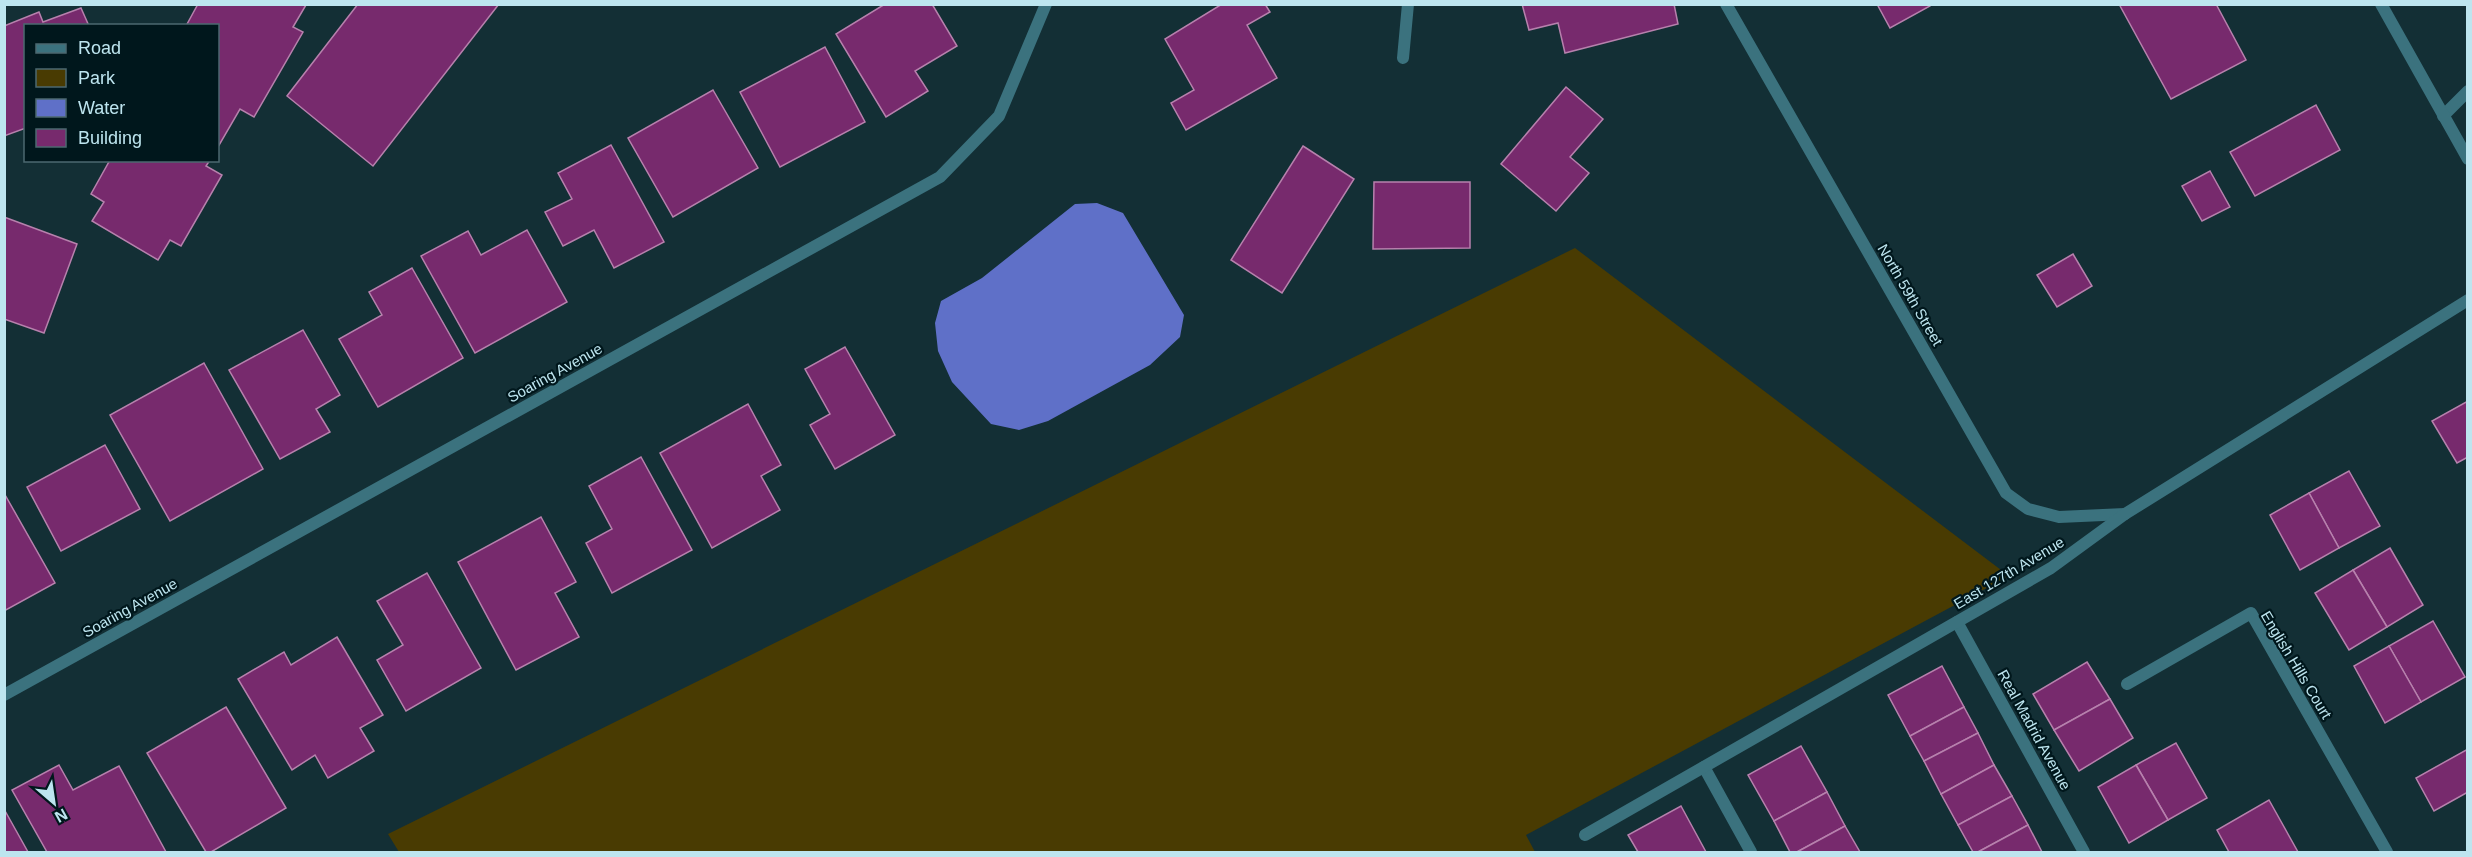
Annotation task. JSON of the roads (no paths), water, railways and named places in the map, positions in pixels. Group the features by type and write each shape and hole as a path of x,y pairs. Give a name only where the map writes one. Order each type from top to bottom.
{"street":[{"name":"Soaring Avenue","path":"4,695 939,177 999,116 1046,4"},
{"path":"1403,58 1408,4"},
{"name":"North 59th Street","path":"1726,4 2006,493 2028,509 2059,517 2125,514"},
{"path":"2381,4 2468,159"},
{"path":"2443,116 2468,91"},
{"name":"East 127th Avenue","path":"1585,835 2051,568 2125,514 2468,300"},
{"name":"English Hills Court","path":"2127,684 2251,613 2387,852"},
{"name":"Real Madrid Avenue","path":"1957,622 2084,852"},
{"path":"1704,767 1751,852"}],"water":[{"path":"1097,203 1123,213 1184,315 1180,337 1150,365 1048,421 1019,430 991,424 952,382 938,351 935,323 941,301 982,278 1075,204"}]}
